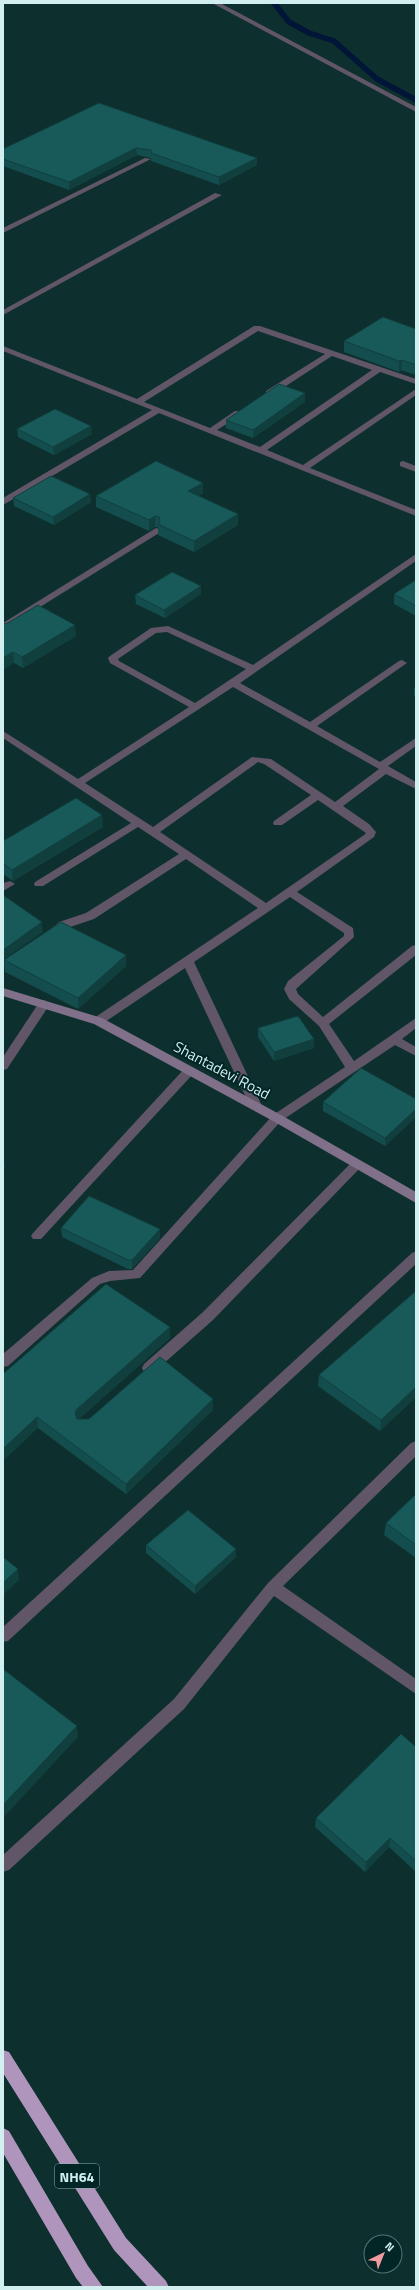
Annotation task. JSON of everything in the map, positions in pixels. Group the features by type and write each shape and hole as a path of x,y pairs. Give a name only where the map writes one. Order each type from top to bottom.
{"highway":[{"name":"NH64","path":"3,2058 120,2244 160,2287"},
{"name":"NH64","path":"3,2137 82,2272 94,2287"}],"street":[{"path":"215,3 416,110"},
{"path":"3,231 147,159"},
{"path":"3,313 218,195"},
{"path":"138,402 258,328 415,381"},
{"path":"3,348 416,513"},
{"path":"262,398 332,353"},
{"path":"260,451 378,369"},
{"path":"304,468 416,391"},
{"path":"210,431 249,406"},
{"path":"3,502 158,410"},
{"path":"403,464 416,469"},
{"path":"3,627 156,531"},
{"path":"79,783 253,669 416,557"},
{"path":"195,707 115,662 113,658 154,630 160,628 168,629 253,669"},
{"path":"311,726 402,663"},
{"path":"233,682 416,786"},
{"path":"3,734 259,902 265,909"},
{"path":"335,807 416,741"},
{"path":"98,1021 188,962 290,892 369,837 371,832 365,826 267,762 256,759 153,832"},
{"path":"278,823 317,796"},
{"path":"38,884 139,822"},
{"path":"45,937 63,925 90,916 186,854"},
{"path":"290,892 349,931 349,937 292,984 290,989 293,996 323,1023 352,1068"},
{"path":"323,1023 416,949"},
{"path":"188,962 257,1108"},
{"name":"Shantadevi Road","path":"3,992 98,1021 277,1118 416,1198"},
{"path":"3,1066 44,1004"},
{"path":"3,1362 96,1281 109,1276 136,1275 277,1118 394,1039 416,1022"},
{"path":"394,1039 416,1052"},
{"path":"37,1236 189,1071"},
{"path":"137,1378 208,1316 357,1164"},
{"path":"3,1636 416,1256"},
{"path":"3,1865 179,1704 274,1587 416,1447"},
{"path":"274,1587 416,1687"}],"building":[{"path":"99,103 257,158 219,177 151,153 151,150 136,148 69,182 3,159 3,149"},
{"path":"383,317 416,329 416,365 402,360 399,361 344,341"},
{"path":"279,384 305,393 253,430 226,420"},
{"path":"55,409 91,426 53,447 17,429"},
{"path":"156,461 203,483 188,491 238,514 194,541 158,524 160,522 159,517 155,516 149,520 96,496"},
{"path":"51,476 90,494 53,517 13,498"},
{"path":"172,572 201,586 164,610 135,595"},
{"path":"416,580 416,606 394,594"},
{"path":"38,605 75,625 22,657 13,652 3,658 3,623 6,624"},
{"path":"76,798 102,815 12,870 3,863 3,841"},
{"path":"3,895 42,922 3,950"},
{"path":"61,922 126,955 78,998 4,960"},
{"path":"298,1016 314,1039 274,1052 258,1028"},
{"path":"361,1068 416,1099 416,1109 385,1138 323,1102"},
{"path":"89,1196 160,1229 132,1260 128,1260 61,1228"},
{"path":"106,1284 170,1327 77,1409 75,1413 77,1419 89,1419 160,1357 213,1399 126,1484 37,1417 3,1449 3,1374"},
{"path":"416,1291 416,1387 381,1420 319,1375"},
{"path":"416,1494 416,1545 386,1523"},
{"path":"188,1510 236,1549 195,1586 146,1545"},
{"path":"3,1557 18,1569 3,1583"},
{"path":"3,1669 77,1726 3,1805"},
{"path":"401,1734 416,1747 416,1861 390,1838 366,1862 316,1818"}],"waterway":[{"path":"274,3 289,22 309,33 334,41 377,79 416,100"}]}
